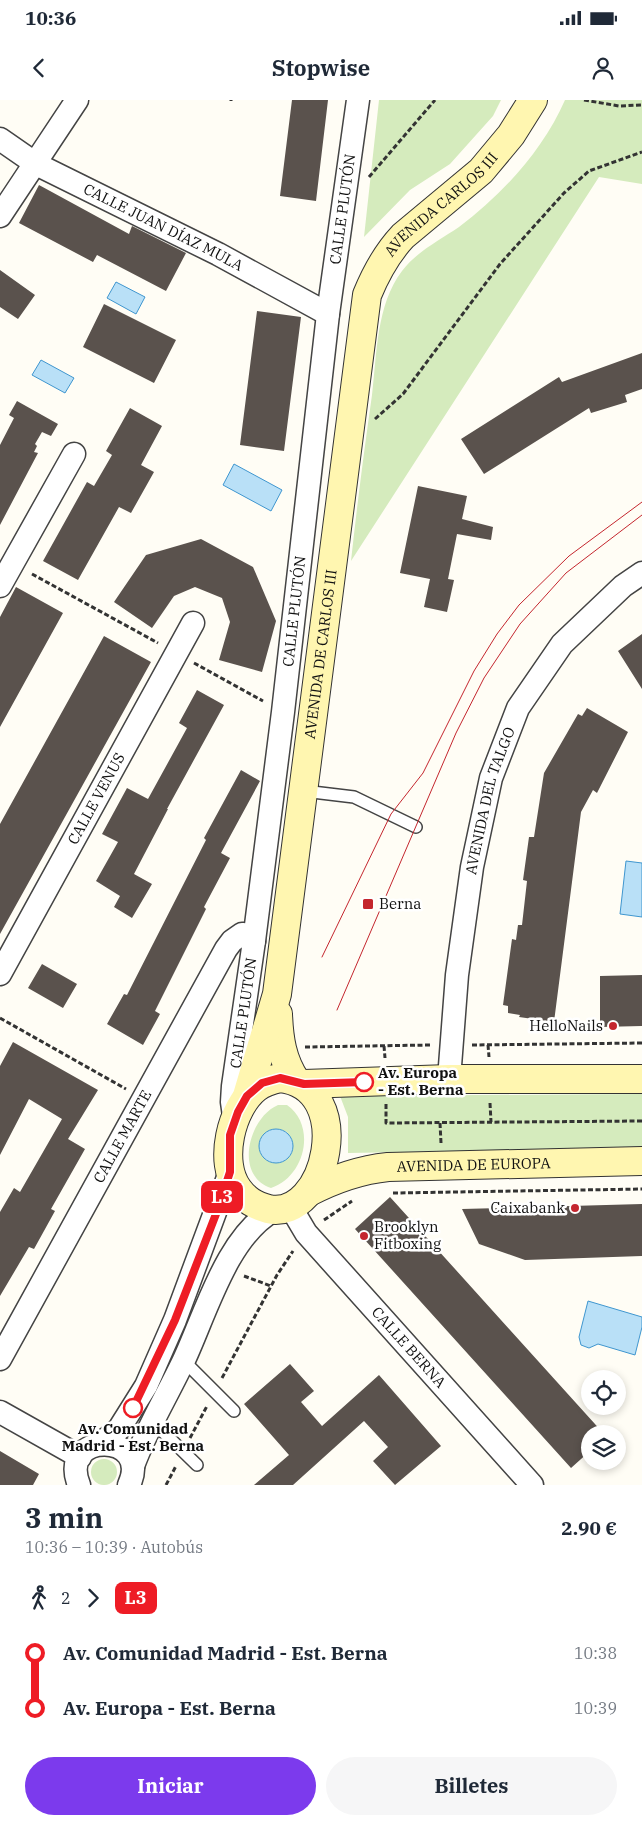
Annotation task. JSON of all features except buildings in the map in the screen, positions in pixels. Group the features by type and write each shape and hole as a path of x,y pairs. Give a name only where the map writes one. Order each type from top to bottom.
{"street":[{"path":"0,216 77,100"},
{"name":"CALLE PLUTÓN","path":"235,1123 232,1102 233,1086 254,941 283,712 328,314 358,100"},
{"name":"AVENIDA CARLOS III","path":"364,316 373,279 392,248 403,236 481,171 511,135 533,100"},
{"name":"CALLE JUAN DÍAZ MULA","path":"0,139 36,164 218,254 328,314"},
{"name":"AVENIDA DE CARLOS III","path":"247,1096 277,994 364,316"},
{"path":"0,586 74,454"},
{"name":"AVENIDA DEL TALGO","path":"449,1079 457,975 472,867 491,778 518,708 562,644 624,586 642,572"},
{"name":"CALLE VENUS","path":"0,974 193,623"},
{"name":"CALLE MARTE","path":"0,1358 232,941 239,935 247,934 254,941"},
{"name":"AVENIDA DE CARLOS III","path":"277,994 279,1042 289,1070 300,1083"},
{"path":"79,1485 76,1466 80,1457 92,1446 101,1443 119,1429 146,1386 175,1320 230,1172 230,1135 247,1096 255,1088 280,1078 300,1083 449,1079 642,1080"},
{"path":"131,1476 153,1422 184,1361 224,1268 236,1248 252,1225 291,1203 324,1160 328,1132 321,1107 300,1083"},
{"name":"AVENIDA DE EUROPA","path":"291,1203 328,1182 351,1174 388,1167 642,1160"},
{"path":"230,1172 236,1185 247,1200 256,1205 291,1203"},
{"name":"CALLE BERNA","path":"291,1203 306,1233 532,1485"},
{"path":"0,1412 80,1457"},
{"path":"101,1443 118,1446 130,1458 131,1476"}],"lane":[{"path":"304,791 354,797 416,827"},
{"path":"184,1361 234,1411"},
{"path":"153,1422 197,1465"}],"path":[{"path":"349,174 370,178 390,151 435,100"},
{"path":"585,101 619,106 642,105"},
{"path":"348,443 404,394 500,264 564,194 589,171 642,152"},
{"path":"13,563 283,712"},
{"path":"0,1018 144,1099"},
{"path":"384,1046 386,1123 642,1121"}],"green space":[{"path":"379,100 501,100 493,116 450,164 410,190 364,237"},
{"path":"565,100 642,100 642,184 599,177 351,561 379,331 382,315 393,284 414,258 459,227 506,185 520,170 545,136"},
{"path":"642,1094 642,1148 348,1153 348,1117 340,1096"},
{"path":"278,1105 287,1105 296,1114 302,1125 304,1138 299,1162 292,1173 283,1182 271,1188 259,1182 252,1172 249,1160 249,1147 253,1134 259,1122","holes":["276,1129 287,1132 292,1148 288,1158 266,1160 260,1151 260,1141"]},
{"path":"104,1459 113,1463 117,1472 113,1481 104,1485 95,1481 91,1472 95,1463"}],"water":[{"path":"116,282 145,297 136,314 107,298"},
{"path":"41,360 74,378 65,393 32,375"},
{"path":"234,464 282,490 271,511 223,485"},
{"path":"626,861 642,863 642,917 620,914"},
{"path":"276,1129 283,1130 288,1134 292,1139 292,1153 288,1158 283,1162 276,1163 269,1162 264,1158 260,1153 259,1146 260,1139 264,1134 269,1130"},
{"path":"588,1301 642,1317 642,1327 635,1355 598,1344 589,1348 581,1345 579,1337"}],"tram line":[{"path":"322,957 391,814 423,773 474,671 497,634 519,605 569,556 642,502"},
{"path":"337,1010 456,733 484,678 520,624 566,573 642,515"}],"bus line":[{"name":"L3","path":"133,1408 146,1386 175,1320 216,1214 230,1172 230,1135 238,1112 247,1096 262,1083 280,1078 304,1084 364,1082"}],"place":[{"name":"Berna","path":"368,904"},
{"name":"HelloNails","path":"613,1026"},
{"name":"Av. Europa - Est. Berna","path":"364,1082"},
{"name":"Caixabank","path":"575,1208"},
{"name":"Brooklyn Fitboxing","path":"364,1236"},
{"name":"Av. Comunidad Madrid - Est. Berna","path":"133,1408"}]}
